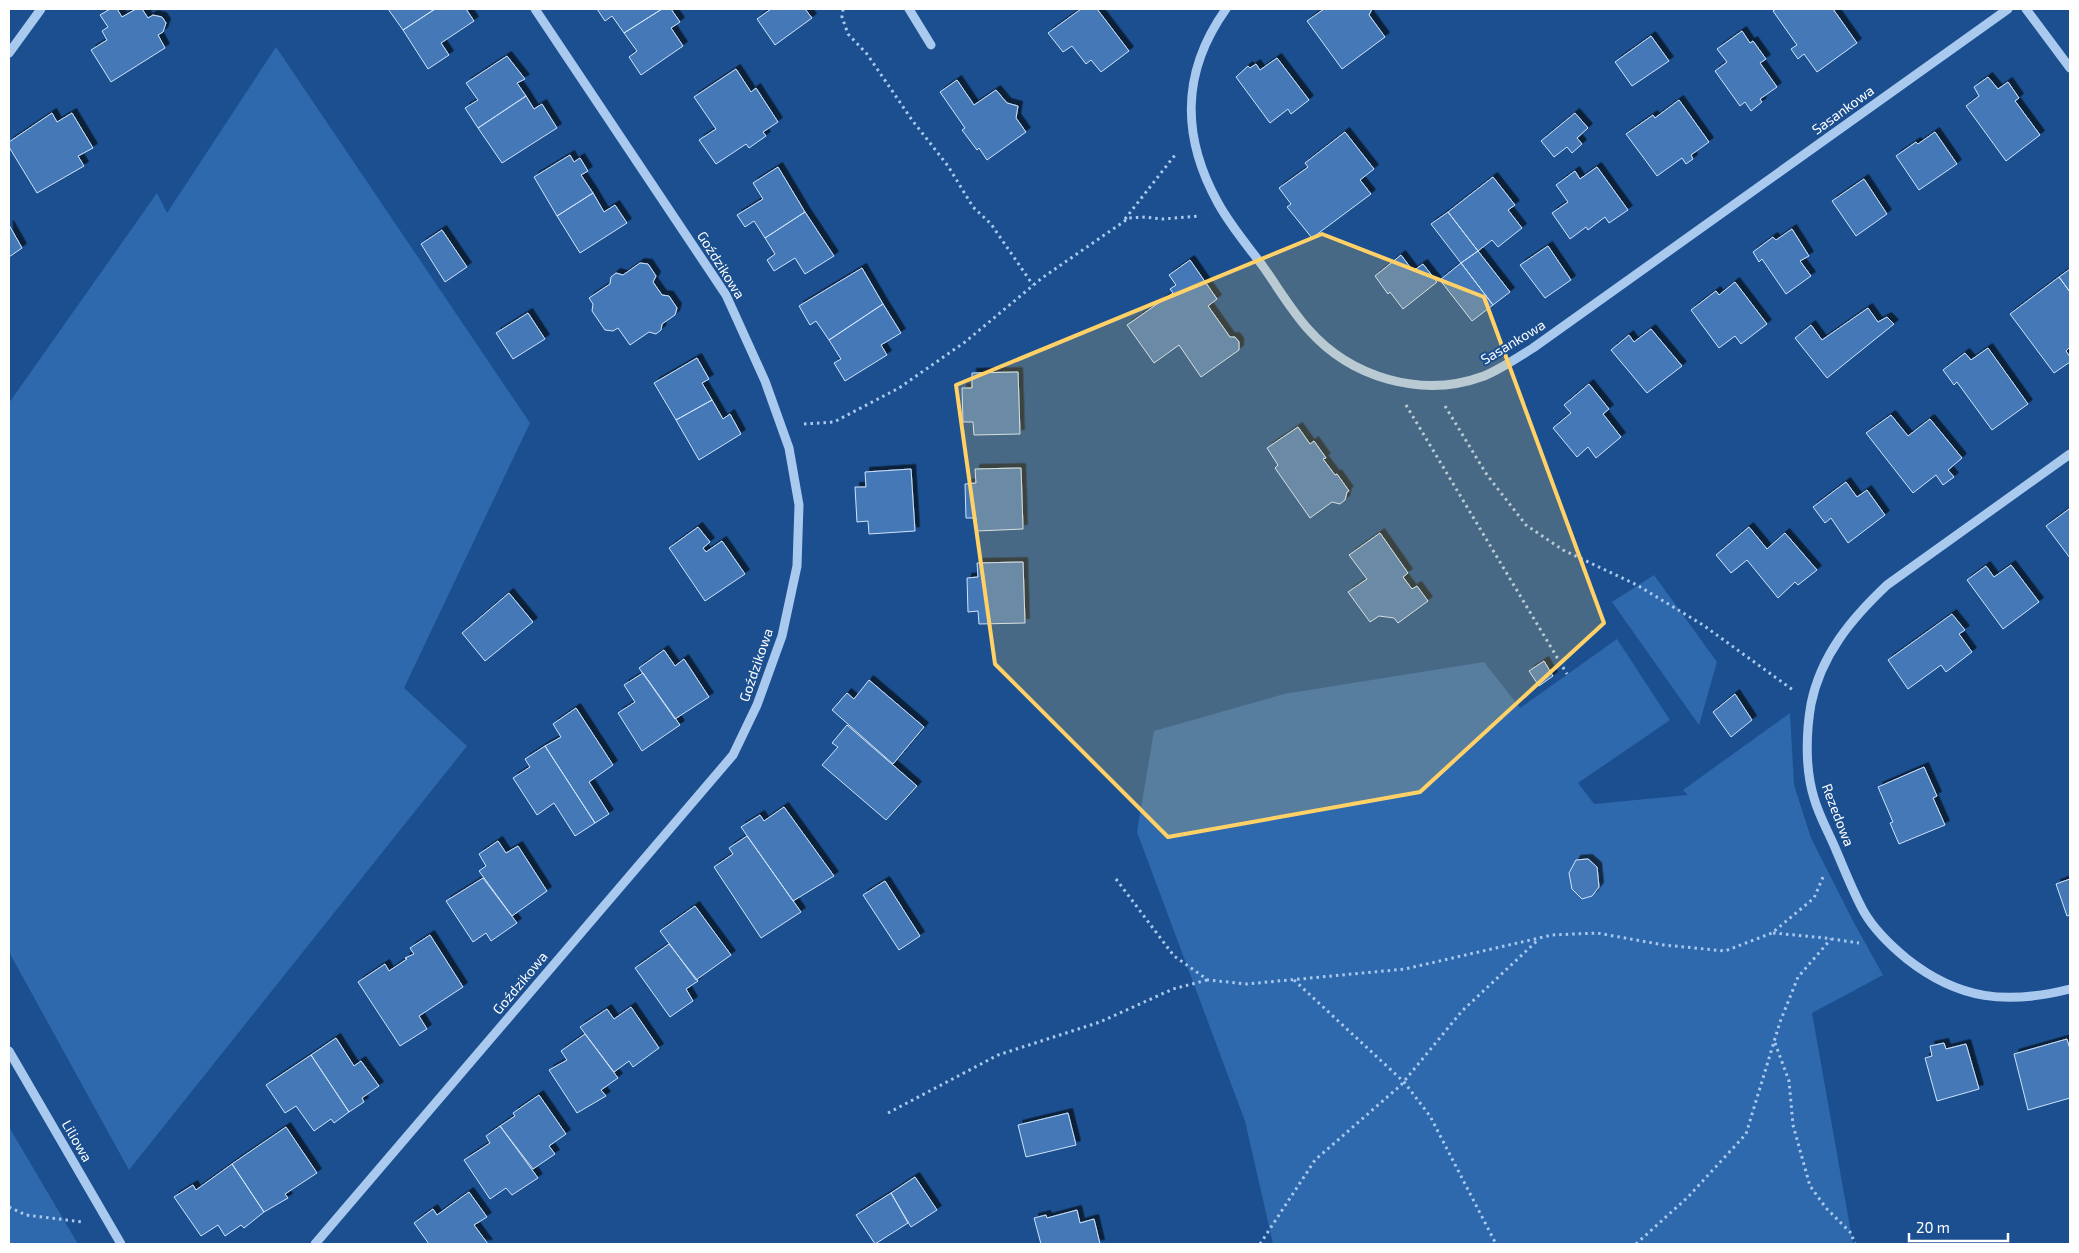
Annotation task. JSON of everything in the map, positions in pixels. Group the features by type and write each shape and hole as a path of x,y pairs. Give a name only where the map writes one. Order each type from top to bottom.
{"street":[{"path":"9,53 42,9"},
{"name":"Goździkowa","path":"315,1244 733,755 757,705 782,636 796,566 799,505 789,448 765,381 726,296 535,9"},
{"path":"909,9 931,45"},
{"name":"Sasankowa","path":"1226,9 1204,45 1195,75 1190,106 1193,139 1201,171 1219,206 1314,335 1332,352 1354,367 1392,381 1431,385 1458,383 1483,376 1520,357 2008,9"},
{"path":"2026,9 2070,68"},
{"name":"Rezedowa","path":"2070,454 1887,586 1862,609 1838,639 1821,671 1811,704 1808,733 1808,765 1814,797 1835,849 1865,913 1888,944 1916,966 1946,985 1975,994 2006,998 2035,997 2070,989"},
{"name":"Liliowa","path":"9,1050 121,1244"}],"path":[{"path":"843,9 842,17 848,34 867,54 912,120 948,166 973,208 991,224 1032,285"},
{"path":"1123,222 1175,155 1193,139"},
{"path":"781,425 834,422 898,388 964,342 1032,285 1129,218 1145,216 1163,219 1225,214"},
{"path":"1392,381 1567,674"},
{"path":"1431,385 1487,475 1526,525 1563,550 1637,584 1703,624 1811,704"},
{"path":"888,1113 998,1055 1100,1022 1173,989 1208,980 1247,984 1405,969 1552,935 1597,933 1664,945 1724,951 1772,933 1814,898 1835,849"},
{"path":"1116,879 1174,956 1208,980"},
{"path":"1772,933 1831,939 1896,950"},
{"path":"1260,1244 1315,1160 1404,1082 1462,1011 1540,938"},
{"path":"1636,1244 1688,1197 1746,1134 1780,1022 1798,977 1831,939"},
{"path":"1293,980 1404,1082 1430,1116 1496,1244"},
{"path":"1775,1042 1789,1081 1793,1125 1810,1186 1826,1208 1851,1233 1855,1244"},
{"path":"9,1207 26,1215 110,1225"}],"highlighted area":[{"path":"1322,234 1484,297 1604,623 1420,792 1168,837 995,664 956,385"}],"shaded area":[{"path":"276,47 530,423 404,688 467,746 129,1170 9,952 9,403 157,193 167,213"},
{"path":"1654,575 1717,662 1699,725 1612,602"},
{"path":"1617,639 1670,720 1578,783 1594,804 1688,795 1683,790 1790,713 1794,785 1811,838 1883,975 1812,1013 1853,1244 1273,1244 1245,1121 1137,832 1154,731 1284,694 1484,662 1520,708"},
{"path":"9,1127 78,1244 9,1244"}],"building":[{"path":"110,9 117,9 122,17 136,9 142,9 148,18 153,15 162,17 166,23 163,32 158,35 165,48 111,82 91,50 107,40 102,31 108,27 100,15"},
{"path":"388,9 435,9 403,30"},
{"path":"435,9 466,9 474,21 441,43 449,55 428,69 403,30"},
{"path":"597,9 662,9 624,33 612,16 605,21"},
{"path":"662,9 671,9 680,22 671,28 683,46 641,75 629,57 637,51 624,33"},
{"path":"771,9 805,9 812,18 775,45 757,19"},
{"path":"1081,9 1097,9 1129,51 1101,72 1091,60 1086,64 1072,46 1063,52 1048,33"},
{"path":"1324,9 1372,9 1369,15 1385,37 1342,69 1307,21"},
{"path":"1776,9 1833,9 1857,43 1817,72 1804,54 1798,59 1791,49 1797,45 1773,11"},
{"path":"1742,31 1750,43 1753,41 1766,59 1760,63 1777,87 1760,99 1762,102 1751,111 1745,102 1740,106 1715,71 1727,62 1717,49"},
{"path":"1651,36 1669,61 1632,86 1615,62"},
{"path":"507,56 525,79 517,83 526,96 478,128 465,108 478,100 466,83"},
{"path":"1277,58 1309,100 1291,114 1288,109 1270,123 1236,77 1248,66 1250,68 1256,64 1260,70"},
{"path":"736,69 751,92 756,88 778,122 763,132 766,136 749,148 746,144 716,164 699,140 716,129 694,97"},
{"path":"1988,77 1998,89 2008,82 2019,98 2015,101 2040,135 2006,161 1966,106 1979,96 1974,87"},
{"path":"957,80 974,105 996,90 1007,103 1018,106 1016,118 1026,132 987,160 979,148 977,150 962,130 965,128 940,92"},
{"path":"526,96 534,109 542,104 557,128 502,163 478,128"},
{"path":"1679,100 1709,142 1691,155 1693,159 1686,164 1682,158 1657,176 1626,134 1653,115 1655,118"},
{"path":"52,113 57,122 72,113 93,148 78,156 84,166 37,193 9,147 9,142"},
{"path":"1575,113 1588,128 1577,138 1582,144 1572,153 1567,147 1554,157 1541,141"},
{"path":"1345,132 1374,169 1360,180 1371,194 1312,238 1287,207 1291,204 1279,188 1308,167 1305,163"},
{"path":"1935,132 1957,164 1919,190 1896,156"},
{"path":"570,155 574,162 580,158 588,171 581,175 593,193 557,216 534,177"},
{"path":"778,167 805,212 765,238 754,221 745,227 737,215 763,199 753,183"},
{"path":"1597,167 1628,210 1609,223 1605,217 1588,230 1586,227 1570,239 1552,213 1568,202 1556,185 1575,171 1580,179"},
{"path":"1493,177 1515,205 1508,210 1522,228 1498,247 1492,240 1478,251 1448,212"},
{"path":"1864,179 1887,214 1856,236 1832,201"},
{"path":"593,193 604,212 615,205 627,223 580,253 557,216"},
{"path":"805,212 834,256 805,274 795,258 774,271 767,260 775,254 765,238"},
{"path":"1448,212 1478,251 1461,263 1431,224"},
{"path":"9,225 22,248 9,257"},
{"path":"1792,229 1809,256 1800,261 1811,276 1786,294 1762,259 1759,262 1753,252 1773,237 1776,240"},
{"path":"442,230 467,267 445,282 421,244"},
{"path":"1548,246 1571,280 1545,298 1520,265"},
{"path":"1478,251 1510,292 1493,305 1461,263"},
{"path":"1401,255 1413,271 1423,264 1437,282 1403,309 1390,292 1388,294 1375,276"},
{"path":"1190,260 1217,299 1208,306 1230,337 1235,337 1239,342 1239,350 1201,377 1179,345 1154,363 1127,325 1173,293 1170,289 1176,285 1169,275"},
{"path":"640,263 648,264 656,276 653,282 662,295 669,296 677,308 675,315 662,324 661,330 656,334 649,332 630,345 618,328 613,331 605,330 592,311 593,304 589,298 610,284 611,277 616,273 623,275"},
{"path":"1461,263 1493,305 1472,321 1440,280"},
{"path":"862,268 883,304 829,340 816,321 810,325 799,306"},
{"path":"2070,269 2070,292 2059,277"},
{"path":"2059,277 2070,292 2070,347 2066,351 2070,357 2070,362 2054,373 2010,314"},
{"path":"1735,282 1767,324 1741,344 1735,336 1719,348 1691,310 1716,291 1719,295"},
{"path":"883,304 901,333 881,345 887,355 845,381 834,363 841,359 829,340"},
{"path":"1868,308 1878,322 1887,317 1894,324 1827,378 1795,338 1811,325 1822,340"},
{"path":"528,313 545,339 513,359 496,333"},
{"path":"1651,329 1682,366 1647,393 1611,350 1629,335 1634,342"},
{"path":"1988,348 2028,404 1992,430 1957,382 1954,385 1943,370 1965,353 1971,360"},
{"path":"697,358 709,379 702,383 712,400 676,420 654,383"},
{"path":"1018,372 1020,434 974,435 973,422 963,422 962,388 972,388 972,373"},
{"path":"1589,384 1609,409 1603,414 1621,437 1596,458 1588,447 1577,457 1553,428 1571,413 1564,405"},
{"path":"712,400 723,419 730,414 741,434 699,460 676,420"},
{"path":"1891,415 1908,436 1930,419 1962,458 1948,470 1954,477 1943,485 1936,475 1913,493 1866,433"},
{"path":"1298,427 1310,444 1314,441 1326,458 1323,459 1349,491 1345,500 1340,504 1332,502 1310,518 1275,468 1278,465 1267,448"},
{"path":"1021,468 1023,529 977,531 976,518 966,518 965,484 976,483 975,469"},
{"path":"911,469 915,531 869,534 868,521 857,522 855,487 866,487 865,472"},
{"path":"1846,482 1857,497 1867,490 1885,515 1848,543 1831,518 1825,523 1813,507"},
{"path":"2069,509 2070,512 2070,558 2046,526"},
{"path":"698,527 710,542 703,548 706,552 722,541 745,574 705,601 669,548"},
{"path":"1749,527 1767,549 1785,533 1817,570 1798,585 1795,582 1778,598 1747,560 1731,573 1716,555"},
{"path":"1380,533 1408,573 1403,577 1412,589 1417,586 1428,601 1398,623 1394,618 1379,616 1370,622 1348,592 1367,579 1349,555"},
{"path":"1023,562 1025,623 979,624 978,611 968,612 967,578 978,577 977,563"},
{"path":"2011,565 2039,602 2003,629 1967,580 1986,566 1994,577"},
{"path":"509,593 533,622 485,661 462,633"},
{"path":"1952,614 1965,630 1959,634 1972,652 1946,672 1941,665 1908,689 1888,660"},
{"path":"664,650 675,666 684,659 709,697 675,719 639,668"},
{"path":"1544,661 1553,676 1539,686 1529,671"},
{"path":"643,673 680,725 642,751 618,713 635,702 624,685"},
{"path":"869,680 924,727 893,764 832,710 847,693 854,699"},
{"path":"1735,694 1752,720 1731,737 1713,712"},
{"path":"576,708 613,765 589,782 609,814 595,823 545,746 561,737 553,724"},
{"path":"847,725 917,786 886,820 822,765 838,747 832,743"},
{"path":"545,746 595,823 575,836 554,803 537,815 513,778 530,767 525,759"},
{"path":"1924,767 1937,796 1933,798 1945,825 1899,844 1890,823 1893,822 1878,787"},
{"path":"784,807 834,876 793,901 741,827 760,815 764,821"},
{"path":"747,836 801,912 761,938 714,867 733,854 729,848"},
{"path":"498,841 506,853 518,846 547,891 512,916 479,871 486,866 479,854"},
{"path":"1588,859 1597,867 1599,887 1592,896 1582,899 1572,889 1569,873 1576,860"},
{"path":"483,878 517,923 491,941 486,933 473,942 446,901"},
{"path":"2070,879 2070,915 2067,916 2056,884"},
{"path":"885,881 920,936 899,950 863,895"},
{"path":"695,906 731,955 696,980 660,931"},
{"path":"430,935 463,987 419,1016 427,1029 400,1046 358,982 385,964 389,971 407,959 405,958 414,954 410,948"},
{"path":"669,944 698,981 686,989 693,1001 670,1017 635,968"},
{"path":"631,1007 659,1048 633,1067 629,1061 614,1072 580,1027 607,1009 614,1019"},
{"path":"585,1034 618,1078 601,1090 606,1096 577,1113 549,1070 567,1060 561,1051"},
{"path":"336,1038 354,1066 361,1061 379,1086 362,1098 364,1102 349,1112 311,1055"},
{"path":"2067,1039 2070,1049 2070,1098 2028,1110 2014,1054"},
{"path":"1944,1043 1946,1049 1966,1044 1979,1089 1937,1101 1925,1058 1932,1056 1930,1046"},
{"path":"311,1055 349,1112 334,1123 331,1119 314,1131 296,1106 285,1113 266,1085"},
{"path":"539,1095 566,1134 549,1146 555,1154 533,1169 500,1126 515,1116 513,1113"},
{"path":"1068,1113 1076,1145 1026,1157 1018,1125"},
{"path":"500,1126 538,1178 512,1195 506,1188 490,1199 464,1160 490,1143 486,1136"},
{"path":"286,1127 317,1173 285,1194 288,1198 264,1212 232,1164"},
{"path":"232,1164 264,1212 244,1228 241,1225 225,1236 218,1225 201,1236 174,1197 193,1185 196,1190"},
{"path":"915,1177 937,1210 911,1227 891,1193"},
{"path":"469,1192 487,1217 474,1225 488,1244 429,1244 414,1223 433,1209 437,1215"},
{"path":"891,1193 908,1223 875,1244 856,1215"},
{"path":"1077,1210 1080,1223 1094,1219 1100,1244 1041,1244 1034,1218 1046,1215 1047,1218"}]}
